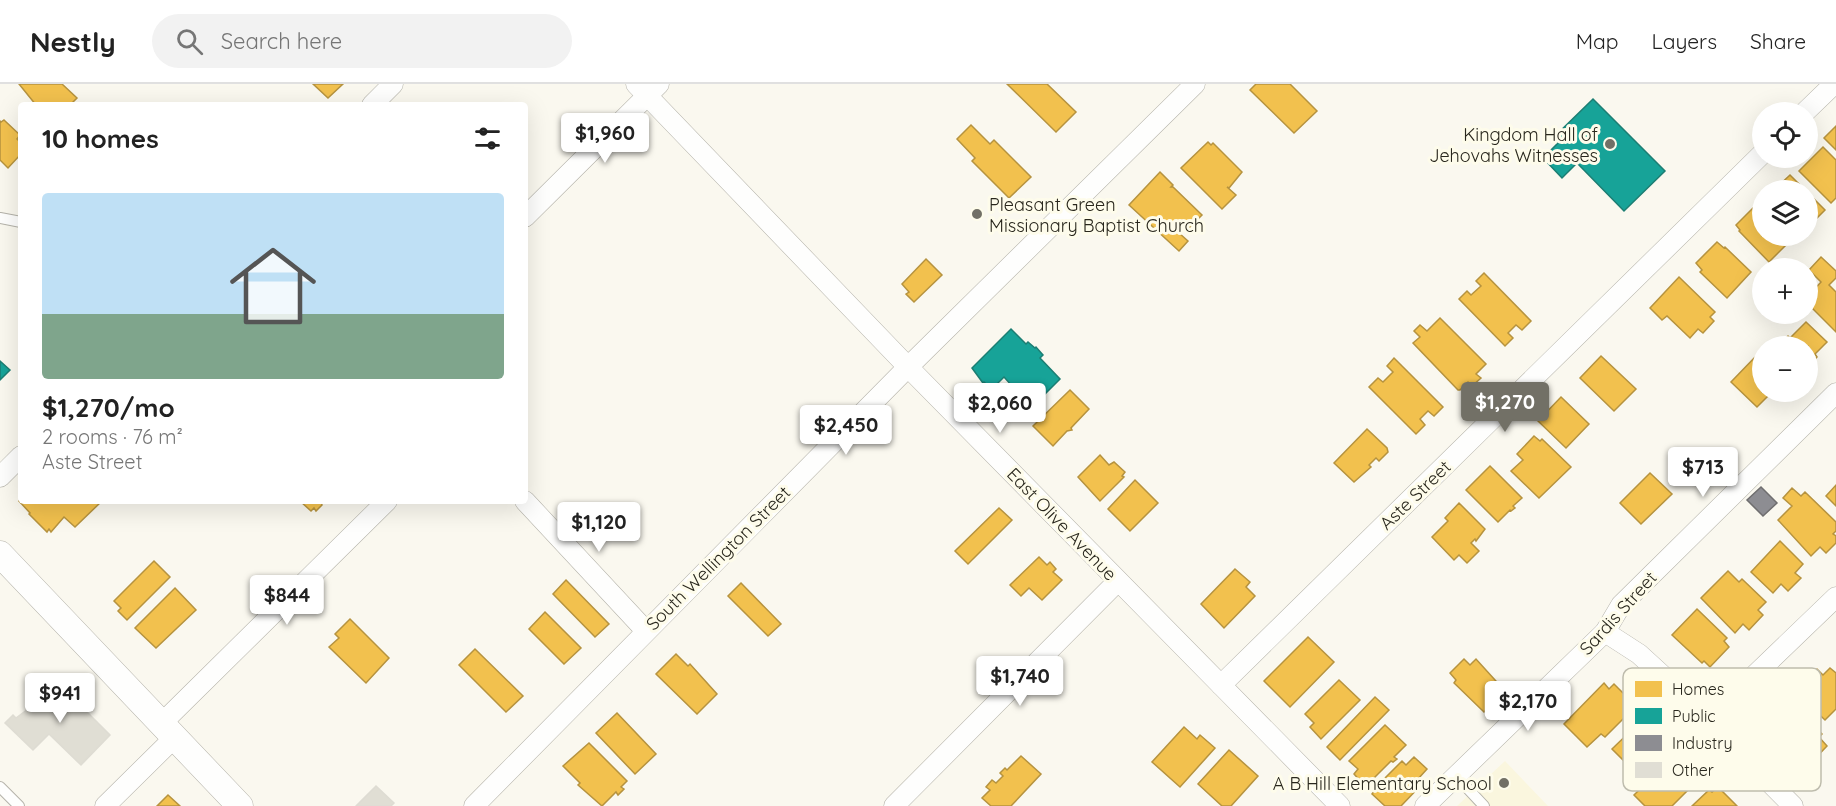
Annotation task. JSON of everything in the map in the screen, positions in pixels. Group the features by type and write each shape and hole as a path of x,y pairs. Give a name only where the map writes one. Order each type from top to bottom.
{"street":[{"path":"375,102 393,84"},
{"name":"South Wellington Street","path":"474,806 908,367 1195,84"},
{"path":"1815,102 1834,84"},
{"path":"528,214 648,88"},
{"name":"East Olive Avenue","path":"648,88 908,367 1340,806"},
{"name":"Aste Street","path":"1221,685 1752,164"},
{"name":"Sardis Street","path":"1425,806 1605,632 1621,605 1836,393"},
{"path":"0,477 18,459"},
{"path":"105,806 167,731 384,504"},
{"path":"528,504 646,631"},
{"path":"0,554 240,806"},
{"path":"894,806 1118,581"},
{"path":"1762,668 1836,597"},
{"path":"1605,632 1639,654 1654,668"},
{"path":"1778,791 1793,806"}],"lane":[{"path":"0,218 18,221"},
{"path":"1455,776 1484,806"},
{"path":"0,787 19,806"}],"shaded area":[{"name":"A B Hill Elementary School","path":"1505,761 1548,806 1457,806"}],"building: Homes":[{"path":"19,84 62,84 77,98 73,102 34,102"},
{"path":"313,84 343,84 328,98"},
{"path":"1007,84 1047,84 1076,112 1056,132"},
{"path":"1256,84 1290,84 1317,111 1294,133 1250,90"},
{"path":"4,120 18,133 18,157 8,168 0,160 1,122"},
{"path":"971,125 990,144 994,140 1031,177 1009,198 972,161 975,158 957,139"},
{"path":"1836,126 1836,150 1824,138"},
{"path":"1208,142 1211,145 1213,143 1242,172 1229,188 1227,187 1236,195 1222,209 1181,168"},
{"path":"1823,147 1836,160 1836,198 1831,203 1818,190 1818,180 1808,180 1799,171 1802,168 1818,168 1818,152"},
{"path":"1160,172 1173,185 1171,187 1202,215 1187,230 1184,227 1179,233 1188,241 1179,251 1129,205"},
{"path":"1790,175 1795,180 1785,180"},
{"path":"1818,203 1825,210 1818,217"},
{"path":"1752,209 1752,244 1739,231 1736,225"},
{"path":"1717,242 1751,272 1727,298 1700,272 1702,270 1696,263"},
{"path":"1754,246 1785,246 1773,258 1765,258"},
{"path":"1821,257 1836,271 1836,278 1829,285 1836,292 1836,332 1818,314 1818,285 1821,282 1818,279 1818,260"},
{"path":"926,259 942,275 914,302 906,294 909,292 902,284"},
{"path":"1484,273 1531,321 1522,330 1516,325 1508,333 1513,338 1505,346 1459,299 1467,291 1471,295 1481,286 1476,281"},
{"path":"1679,277 1715,312 1710,317 1714,321 1703,333 1698,329 1690,338 1667,316 1662,320 1650,308"},
{"path":"1440,318 1486,364 1476,374 1481,378 1472,386 1468,382 1458,390 1413,343 1420,337 1414,331 1420,325 1427,331"},
{"path":"1804,324 1808,324 1827,342 1818,351 1818,336 1792,336"},
{"path":"1601,356 1636,389 1614,411 1580,378"},
{"path":"1394,358 1443,407 1434,416 1428,411 1420,419 1425,425 1416,434 1369,387 1378,378 1383,382 1393,372 1387,366"},
{"path":"1752,360 1752,402 1762,402 1757,407 1731,382"},
{"path":"1070,390 1089,409 1071,428 1072,430 1067,431 1053,446 1033,426"},
{"path":"1561,397 1589,424 1566,448 1538,421"},
{"path":"1367,429 1387,448 1388,452 1379,461 1376,458 1369,465 1371,467 1354,482 1334,463"},
{"path":"1534,436 1540,441 1542,439 1571,467 1539,498 1511,471 1523,460 1517,454"},
{"path":"1100,455 1109,465 1114,462 1125,472 1122,476 1124,477 1100,501 1078,477"},
{"path":"1490,466 1522,498 1513,506 1515,508 1498,522 1466,490"},
{"path":"1650,473 1672,494 1641,524 1620,503"},
{"path":"1135,480 1158,503 1130,531 1108,509"},
{"path":"1836,485 1836,506 1826,496"},
{"path":"1792,488 1801,496 1805,492 1836,522 1836,531 1833,534 1836,536 1836,543 1826,553 1820,547 1811,556 1778,520 1792,506 1783,498"},
{"path":"1459,503 1485,529 1476,541 1475,539 1471,543 1479,551 1467,563 1459,555 1454,560 1432,537 1448,521 1445,518"},
{"path":"22,504 99,504 75,527 64,517 51,532 49,529 47,532"},
{"path":"303,504 322,504 316,511 314,508 311,511"},
{"path":"999,508 1012,520 968,564 955,551"},
{"path":"1780,541 1803,564 1795,573 1801,578 1788,591 1781,584 1773,593 1751,572"},
{"path":"1039,557 1047,565 1050,562 1056,569 1053,572 1062,580 1042,600 1029,588 1021,596 1010,585"},
{"path":"154,561 170,577 127,620 118,611 121,608 114,601"},
{"path":"1235,569 1250,582 1246,587 1255,596 1224,628 1201,604"},
{"path":"1728,571 1739,582 1742,579 1766,602 1758,610 1763,615 1749,630 1743,624 1735,633 1701,598"},
{"path":"566,580 609,624 595,637 553,594"},
{"path":"741,583 781,624 768,636 728,596"},
{"path":"175,588 196,610 156,648 135,628"},
{"path":"1697,609 1727,638 1724,641 1729,647 1710,667 1704,661 1702,663 1672,635"},
{"path":"545,612 581,648 564,664 529,629"},
{"path":"350,619 389,658 366,683 329,647 339,638 335,634"},
{"path":"1308,637 1334,662 1290,707 1264,681"},
{"path":"475,649 523,696 506,712 459,665"},
{"path":"676,654 688,666 690,664 717,694 697,714 656,674"},
{"path":"1464,659 1470,665 1476,659 1505,691 1484,712 1454,683 1456,680 1450,673"},
{"path":"1830,668 1836,673 1836,709 1825,720 1821,716 1821,673 1823,675"},
{"path":"1339,680 1360,700 1321,739 1310,727 1314,723 1305,714"},
{"path":"1604,683 1609,689 1614,684 1623,693 1623,719 1605,737 1601,734 1587,747 1564,724"},
{"path":"1375,697 1389,710 1340,760 1327,747"},
{"path":"617,713 656,754 635,774 596,733"},
{"path":"1385,725 1406,745 1394,757 1397,759 1391,761 1364,785 1354,774 1358,769 1349,761"},
{"path":"1184,727 1197,739 1200,735 1215,748 1180,787 1152,762"},
{"path":"1623,738 1623,760 1612,749"},
{"path":"1821,739 1827,746 1821,752"},
{"path":"589,743 627,781 621,787 624,789 618,795 616,792 602,806 578,785 580,783 563,766"},
{"path":"1229,750 1258,776 1231,806 1222,806 1198,784"},
{"path":"1021,756 1041,774 1011,806 991,806 982,798 990,790 986,787 992,780 996,783 1003,776 1000,773 1005,768 1007,770"},
{"path":"1414,757 1427,769 1418,779 1423,783 1401,806 1385,806 1372,794 1376,787 1402,761 1406,765"},
{"path":"1638,791 1687,791 1672,806 1645,806 1634,795"},
{"path":"1708,791 1722,791 1737,806 1692,806"},
{"path":"168,795 180,806 157,806"}],"building: Public":[{"path":"1593,99 1665,171 1624,211 1577,163 1562,178 1543,158 1558,143 1553,138"},
{"path":"1011,329 1026,344 1028,342 1036,347 1043,355 1040,358 1060,379 1024,415 1005,396 1013,387 1004,377 992,389 983,383 972,368"},
{"path":"0,361 10,370 0,380"}],"building: Industry":[{"path":"1761,487 1777,503 1763,516 1747,500"}],"building: Other":[{"path":"56,681 110,735 81,765 49,734 33,750 5,723 13,715 16,718 28,709"},
{"path":"376,786 394,803 391,806 356,806"}],"place":[{"name":"Kingdom Hall of Jehovahs Witnesses","path":"1610,144"},
{"name":"Pleasant Green Missionary Baptist Church","path":"977,214"},
{"name":"A B Hill Elementary School","path":"1504,783"}]}
